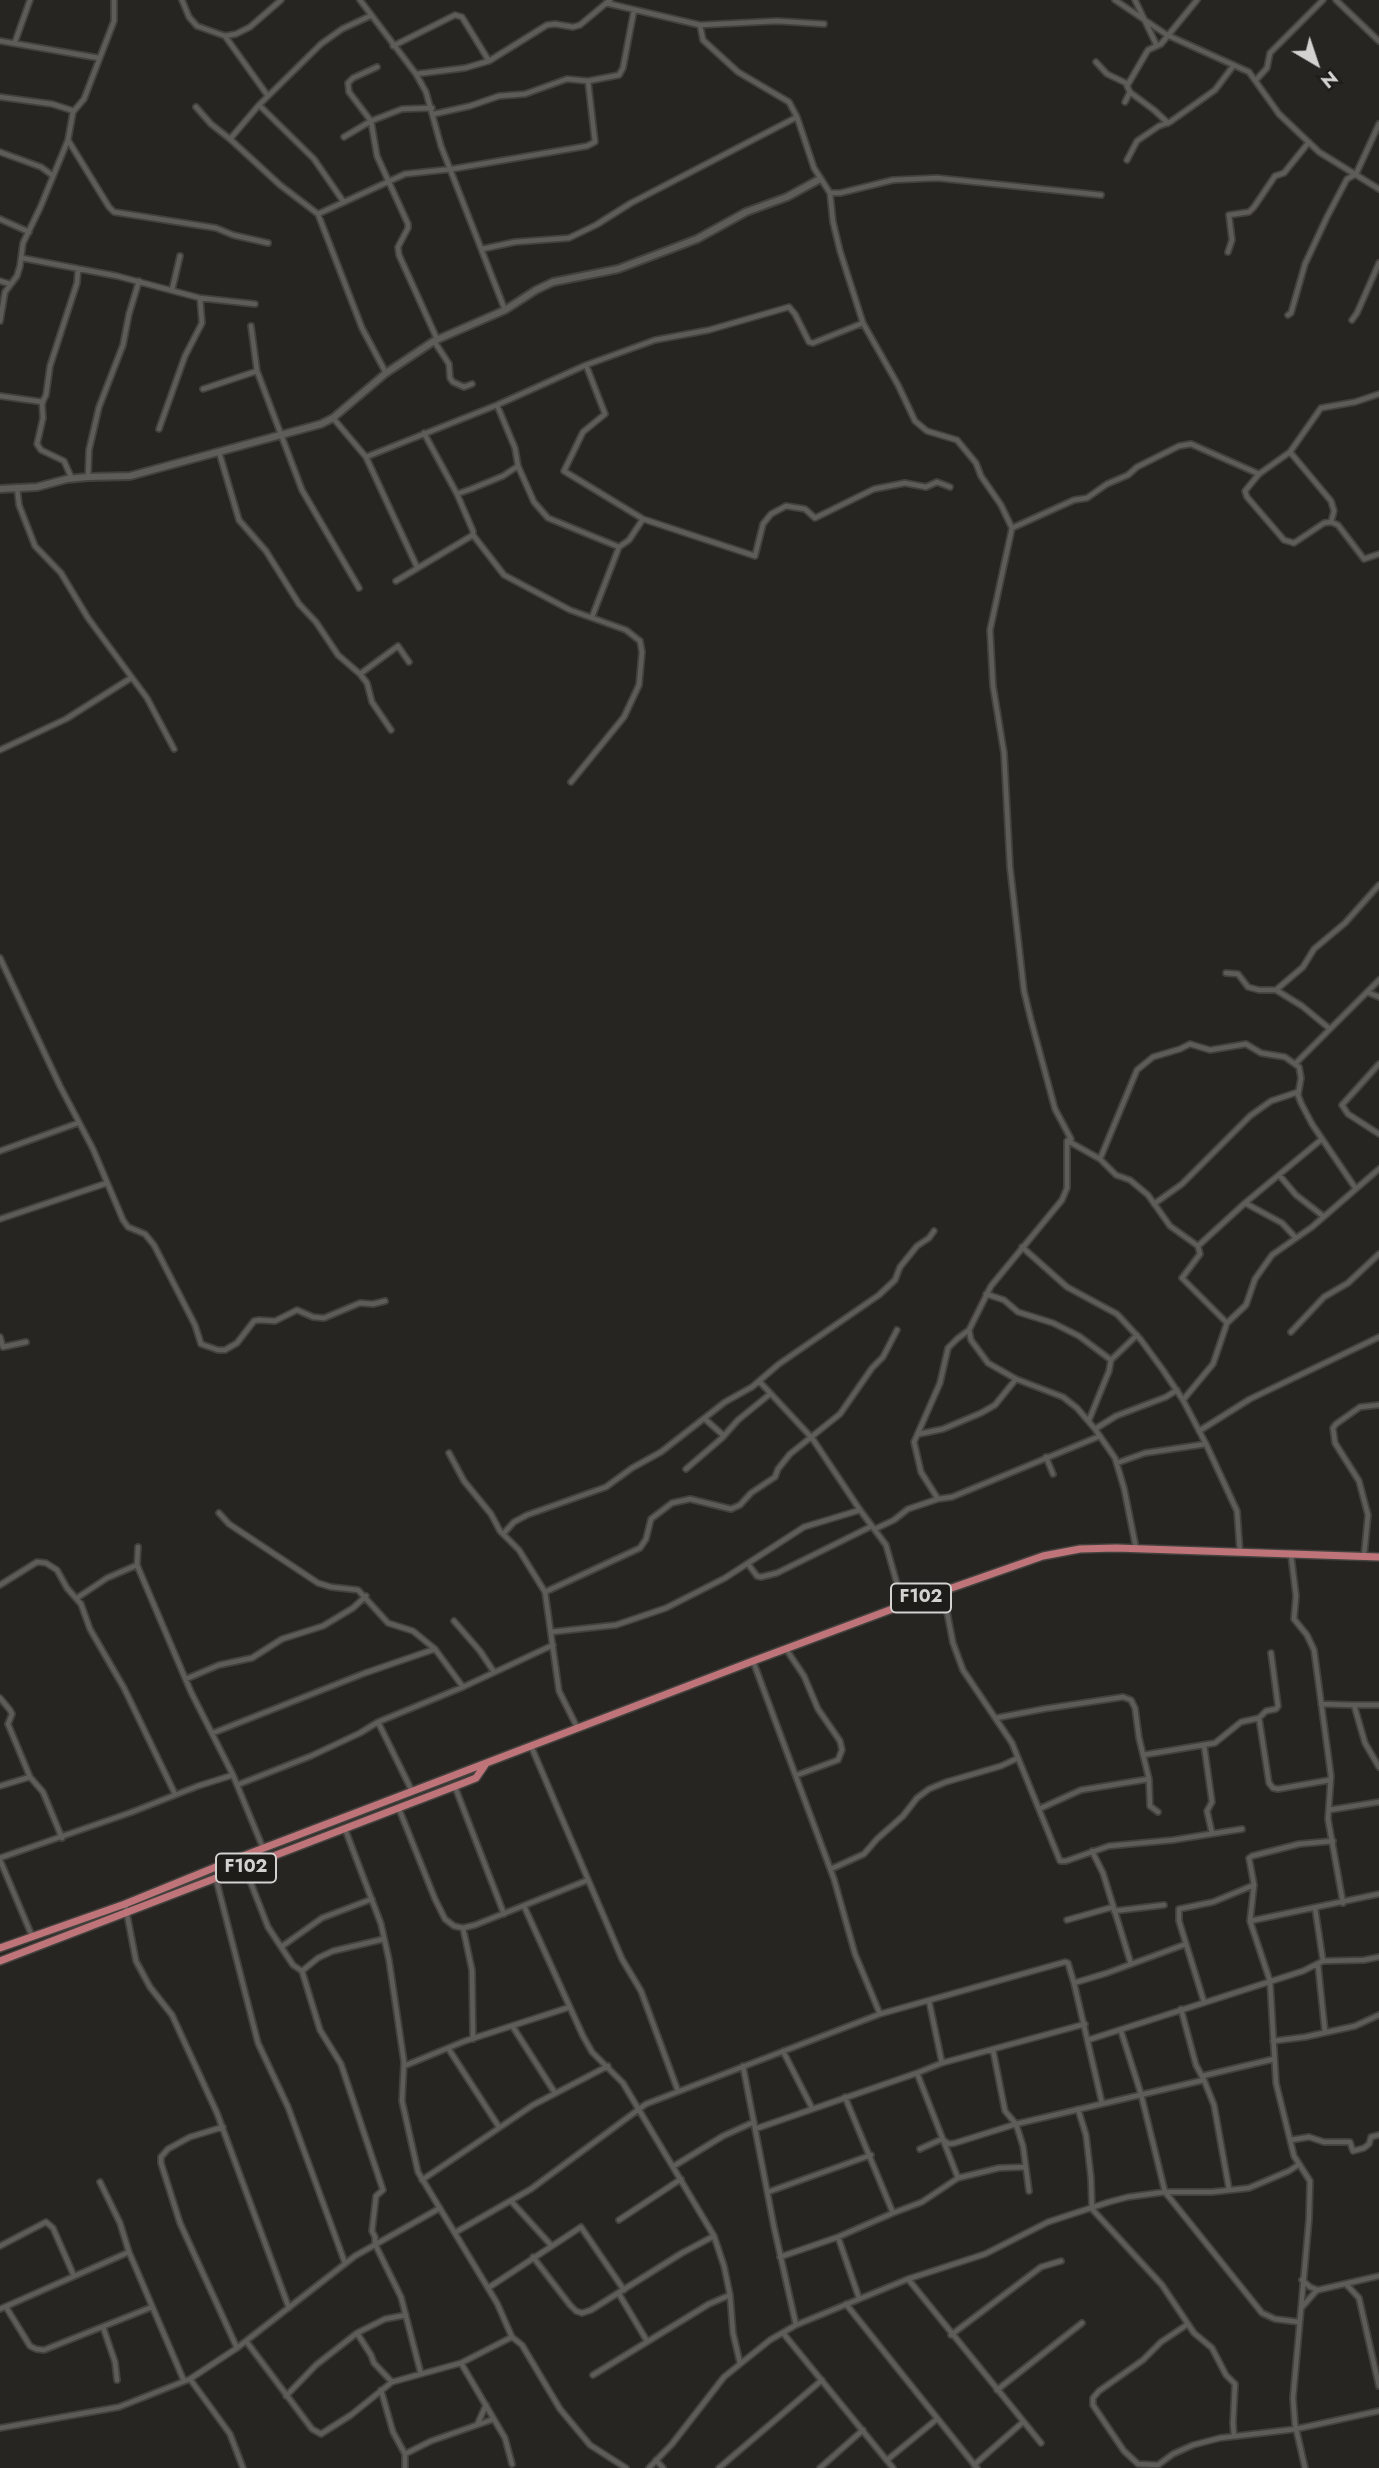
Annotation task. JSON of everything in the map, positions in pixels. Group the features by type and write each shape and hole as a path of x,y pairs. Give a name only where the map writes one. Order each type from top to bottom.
{"main road":[{"name":"F102","path":"0,1948 125,1904 577,1728 1010,1566 1065,1551 1136,1548 1379,1557"},
{"name":"F102","path":"0,1961 455,1787 476,1778 485,1765"}],"street":[{"path":"15,42 30,0"},
{"path":"0,321 5,292 17,276 23,243 68,140 75,111 84,99 114,21 114,0"},
{"path":"182,0 189,17 197,26 225,36 250,27 281,0"},
{"path":"360,0 416,74 433,111 441,146 505,310"},
{"path":"1115,0 1167,35 1250,72 1279,114 1320,152 1379,189"},
{"path":"1135,0 1157,46"},
{"path":"1167,123 1126,86 1148,50 1161,44 1197,0"},
{"path":"1256,80 1267,68 1270,53 1323,0"},
{"path":"1336,0 1379,41"},
{"path":"416,74 465,68 489,61 547,25 580,25 608,2 700,25 777,21 824,24"},
{"path":"344,137 372,121 402,109 433,111 470,106 499,96 525,94 567,79 588,81 619,75 623,68 634,10"},
{"path":"393,46 455,15 462,17 489,61"},
{"path":"230,139 268,96 321,44 342,29 370,16"},
{"path":"700,25 703,40 738,72 789,102 797,117 814,168 830,193 840,251 863,323 915,421 927,431 948,436 962,446 976,463 1012,527 990,630 993,686 1004,753 1010,867 1024,991 1055,1109 1071,1139 1067,1141 1067,1188 1062,1200 986,1294 969,1330 948,1349 944,1371 914,1441 921,1472 938,1499"},
{"path":"225,36 268,96"},
{"path":"0,41 99,58"},
{"path":"1096,62 1107,74 1128,84"},
{"path":"1127,160 1137,141 1215,90 1234,65"},
{"path":"377,67 353,78 348,83 349,92 372,121 377,156 408,224 398,247 399,255 435,340 449,364 450,378 464,387 472,384"},
{"path":"318,214 405,174 452,169 592,145 595,142 588,81"},
{"path":"1125,102 1130,92"},
{"path":"0,97 52,104 75,111"},
{"path":"259,106 314,159 343,201"},
{"path":"196,107 211,124 280,185 318,214 356,315 386,373"},
{"path":"482,249 515,242 569,238 797,117"},
{"path":"1288,315 1291,313 1305,264 1327,217 1347,179 1356,174 1379,124"},
{"path":"68,140 114,212 216,228 268,243"},
{"path":"1228,252 1232,240 1229,215 1249,212 1275,176 1283,173 1309,142"},
{"path":"0,152 41,167 52,175"},
{"path":"830,193 893,180 937,178 1101,195"},
{"path":"0,488 37,487 88,477 130,476 321,424 333,418 386,373 435,340 505,310 553,282 618,269 697,239 746,212 787,197 820,179"},
{"path":"0,219 29,232"},
{"path":"172,290 180,256"},
{"path":"22,258 139,281 200,298 255,304"},
{"path":"1352,320 1379,263"},
{"path":"72,479 64,461 41,450 37,444 55,348 77,283 78,270"},
{"path":"0,281 10,284"},
{"path":"88,477 89,450 99,407 123,345 139,281"},
{"path":"159,429 185,356 202,323 200,298"},
{"path":"366,457 497,405 586,365 655,340 709,330 789,307 809,342 813,343 863,323"},
{"path":"251,326 257,370 302,490 359,588"},
{"path":"586,365 605,414 583,432 564,471 643,519 755,556 763,524 771,514 786,506 805,509 816,518 874,489 905,483 926,487 937,482 950,487"},
{"path":"203,389 257,370"},
{"path":"1379,394 1355,402 1321,408 1290,452 1259,474 1245,491 1247,497 1284,540 1294,543 1324,523 1331,522 1338,525 1364,559 1379,554"},
{"path":"0,396 43,402"},
{"path":"497,405 515,447 518,466 534,502 548,518 620,547"},
{"path":"333,418 366,457 417,567"},
{"path":"424,433 457,494 473,531 472,535 504,575 570,610 626,630 640,641 642,652 639,685 624,717 570,782"},
{"path":"1012,527 1074,500 1087,498 1107,484 1179,446 1191,444 1259,474"},
{"path":"219,452 239,520 266,551 299,604 316,622 338,655 367,683 372,702 391,730"},
{"path":"1290,452 1331,501 1334,511 1331,522"},
{"path":"513,471 518,466"},
{"path":"457,494 513,471 522,471"},
{"path":"17,486 19,505 35,546 61,573 88,618 147,698 174,749"},
{"path":"592,617 620,547 629,540 643,519"},
{"path":"396,581 472,535"},
{"path":"360,674 398,646 409,662"},
{"path":"0,750 66,719 131,678"},
{"path":"1276,990 1303,967 1314,949 1345,923 1379,885"},
{"path":"0,958 123,1220 128,1227 145,1234 154,1245 195,1325 201,1344 218,1350 231,1347 254,1321 275,1321 297,1310 313,1317 324,1318 360,1303 386,1301"},
{"path":"1226,973 1238,974 1248,987 1276,990 1302,1006 1330,1029"},
{"path":"1296,1063 1379,980"},
{"path":"1367,992 1379,997"},
{"path":"1100,1159 1137,1070 1153,1057 1190,1044 1210,1050 1244,1044 1261,1053 1281,1056 1296,1063 1301,1072 1298,1092 1304,1110 1356,1189"},
{"path":"1379,1064 1342,1105 1348,1114 1379,1134"},
{"path":"1154,1204 1182,1184 1250,1116 1271,1101 1298,1092"},
{"path":"0,1151 78,1123"},
{"path":"1198,1246 1322,1139"},
{"path":"1067,1141 1100,1159 1116,1175 1130,1180 1148,1195 1176,1232 1198,1246 1200,1254 1182,1278 1227,1323"},
{"path":"1183,1400 1213,1364 1227,1323 1246,1305 1252,1284 1265,1264 1277,1250 1379,1169"},
{"path":"1280,1176 1296,1195 1323,1216"},
{"path":"0,1219 107,1183"},
{"path":"1245,1203 1282,1223 1295,1237"},
{"path":"504,1533 514,1522 527,1515 611,1485 632,1468 661,1452 725,1402 759,1381 779,1364 879,1295 895,1280 900,1267 916,1245 929,1238 933,1231"},
{"path":"1022,1247 1067,1287 1117,1314 1137,1335 1177,1390 1237,1511 1240,1553"},
{"path":"1291,1332 1324,1297 1348,1283 1379,1254"},
{"path":"986,1294 1004,1300 1018,1312 1053,1323 1079,1336 1111,1360"},
{"path":"545,1592 640,1548 646,1539 651,1519 672,1503 690,1499 726,1509 734,1508 775,1477 790,1454 840,1415 883,1357 897,1329"},
{"path":"969,1330 971,1340 988,1363 1017,1379 1063,1397 1095,1429 1116,1463 1136,1548"},
{"path":"1088,1420 1110,1371 1111,1360 1137,1335"},
{"path":"0,1337 4,1347 26,1342"},
{"path":"1199,1431 1250,1399 1379,1337"},
{"path":"918,1434 943,1429 981,1413 995,1405 1017,1379"},
{"path":"759,1381 813,1438 889,1550 903,1605"},
{"path":"1095,1429 1116,1416 1166,1397 1177,1390"},
{"path":"686,1469 724,1436 738,1419 770,1394"},
{"path":"1363,1556 1368,1516 1359,1481 1335,1443 1333,1428 1360,1408 1379,1405"},
{"path":"705,1419 724,1436"},
{"path":"748,1564 757,1576 778,1573 873,1527 894,1520 908,1509 952,1497 1100,1436"},
{"path":"1116,1463 1145,1453 1206,1444"},
{"path":"449,1453 464,1480 519,1550 545,1592 559,1690 577,1728"},
{"path":"1046,1457 1053,1474"},
{"path":"551,1632 616,1625 640,1618 677,1603 748,1564 804,1527 860,1510"},
{"path":"219,1513 229,1524 318,1583 331,1587 353,1588 366,1596 388,1623 413,1631 435,1649 463,1686"},
{"path":"138,1547 137,1565 264,1849"},
{"path":"1292,1555 1296,1601 1294,1619 1307,1635 1314,1650 1330,1780 1329,1810 1343,1903"},
{"path":"0,1585 37,1562 46,1563 57,1570 67,1588 77,1598 90,1629 119,1679 175,1794"},
{"path":"77,1598 107,1578 137,1565"},
{"path":"943,1591 953,1643 963,1670 1012,1743 1060,1861 1109,1846 1173,1840 1242,1829"},
{"path":"186,1679 219,1665 252,1658 286,1638 323,1626 353,1608 366,1596"},
{"path":"454,1620 494,1672"},
{"path":"236,1785 311,1756 378,1722 553,1645"},
{"path":"213,1734 365,1673 435,1649"},
{"path":"786,1649 804,1676 818,1709 839,1741 842,1751 838,1760 797,1775"},
{"path":"1143,1755 1215,1743 1241,1722 1277,1708 1271,1653"},
{"path":"753,1661 831,1869 856,1954 880,2014"},
{"path":"996,1718 1123,1697 1134,1703 1149,1779 1150,1806 1158,1812"},
{"path":"0,1698 12,1714 8,1724 30,1777 43,1792 62,1838"},
{"path":"1321,1704 1379,1704"},
{"path":"1354,1705 1365,1743 1379,1767"},
{"path":"1259,1717 1269,1783 1273,1787 1278,1789 1330,1780"},
{"path":"378,1722 412,1792"},
{"path":"1204,1745 1212,1802 1207,1811 1212,1833"},
{"path":"531,1746 625,1967 641,1991 678,2091"},
{"path":"831,1869 864,1854 904,1816 917,1798 929,1789 1018,1758"},
{"path":"32,1936 0,1859 233,1775"},
{"path":"0,1786 30,1777"},
{"path":"1039,1809 1081,1790 1149,1779"},
{"path":"455,1787 504,1914"},
{"path":"1329,1810 1379,1802"},
{"path":"399,1809 445,1919 454,1926 463,1928 504,1914 588,1880"},
{"path":"345,1829 384,1939 394,2006 402,2036 402,2101 408,2135 422,2180 456,2232 512,2337 522,2345 559,2409 590,2445 626,2468"},
{"path":"1305,2468 1296,2430 1293,2398 1310,2181 1294,2157 1276,2083 1270,1981 1250,1921 1254,1885 1250,1858 1299,1844 1333,1842"},
{"path":"1092,1851 1103,1873 1131,1964"},
{"path":"244,1868 262,1914 280,1947 293,1965 302,1971 320,2030 341,2064 383,2190 376,2196 372,2231 375,2244 394,2280 421,2374"},
{"path":"216,1879 258,2043 288,2107 345,2263"},
{"path":"1204,2002 1179,1921 1179,1909 1213,1902 1254,1885"},
{"path":"1250,1921 1379,1894"},
{"path":"280,1947 322,1918 372,1899"},
{"path":"125,1904 136,1961 150,1987 172,2015 223,2127 289,2308"},
{"path":"1067,1920 1114,1909 1164,1905"},
{"path":"524,1906 592,2052 623,2083 714,2236 730,2295 733,2333 740,2363"},
{"path":"1315,1908 1325,2032"},
{"path":"463,1928 472,1970 473,2039"},
{"path":"302,1971 318,1958 333,1951 384,1939"},
{"path":"1074,1983 1186,1944"},
{"path":"1088,2040 1321,1963 1364,1960 1379,1956"},
{"path":"456,2232 531,2189 646,2104 880,2014 1065,1962 1068,1964 1085,2024 1102,2103"},
{"path":"929,2001 942,2063"},
{"path":"404,2066 473,2039 570,2007"},
{"path":"1181,2009 1196,2064 1214,2105 1229,2189"},
{"path":"1273,2041 1354,2026 1379,2015"},
{"path":"755,2129 942,2063 1085,2024"},
{"path":"513,2027 555,2093"},
{"path":"1121,2031 1141,2094 1165,2192 1262,2313 1275,2319 1299,2322"},
{"path":"448,2048 499,2127"},
{"path":"993,2050 1005,2111 1016,2124 1023,2146 1029,2191"},
{"path":"783,2051 812,2108"},
{"path":"942,2139 948,2144 955,2143 1016,2124 1274,2059"},
{"path":"422,2180 499,2127 555,2093 608,2066"},
{"path":"743,2066 796,2325"},
{"path":"917,2073 958,2178"},
{"path":"845,2097 893,2213"},
{"path":"1078,2109 1089,2152 1092,2209 1162,2285 1194,2333 1214,2350 1226,2375 1235,2384 1234,2436"},
{"path":"674,2166 723,2136 754,2122"},
{"path":"223,2127 190,2137 168,2149 161,2157 161,2163 180,2222 237,2348"},
{"path":"1291,2140 1309,2137 1324,2142 1350,2142 1353,2151 1364,2148 1371,2137 1379,2136"},
{"path":"920,2149 942,2139"},
{"path":"768,2192 871,2155"},
{"path":"649,2468 672,2444 724,2377 770,2340 796,2325 908,2279 985,2253 1048,2222 1128,2197 1165,2192 1212,2192 1249,2188 1265,2183 1298,2165"},
{"path":"780,2257 838,2237 922,2202 958,2178 999,2168 1025,2168"},
{"path":"619,2220 681,2179"},
{"path":"100,2182 120,2223 184,2381"},
{"path":"511,2201 551,2245"},
{"path":"0,2428 119,2407 190,2379 237,2348 345,2263 440,2208"},
{"path":"0,2246 46,2222 53,2228 74,2276"},
{"path":"488,2288 580,2227 621,2292 647,2341"},
{"path":"533,2257 576,2311 582,2313 714,2236"},
{"path":"838,2237 859,2298"},
{"path":"130,2252 3,2308 30,2346 36,2350 50,2348 152,2307"},
{"path":"951,2335 1041,2267 1061,2261"},
{"path":"1302,2280 1318,2290 1379,2276"},
{"path":"908,2279 1041,2443"},
{"path":"1346,2284 1359,2298 1379,2386"},
{"path":"1300,2309 1318,2290"},
{"path":"593,2375 709,2304 730,2295"},
{"path":"846,2304 976,2466 1023,2422"},
{"path":"286,2396 316,2365 357,2333 384,2319 406,2315"},
{"path":"997,2390 1082,2323"},
{"path":"1188,2324 1161,2342 1143,2360 1093,2398 1093,2405 1105,2423 1138,2464 1158,2466 1173,2454 1193,2445 1234,2436 1296,2430 1379,2411"},
{"path":"103,2327 112,2352 117,2380"},
{"path":"357,2333 370,2351 374,2363 392,2382"},
{"path":"783,2333 893,2468"},
{"path":"246,2341 312,2429 321,2434 392,2382 461,2363 512,2337"},
{"path":"461,2363 505,2438 512,2464"},
{"path":"190,2379 230,2434 243,2468"},
{"path":"719,2468 822,2381"},
{"path":"381,2390 393,2432 405,2454 405,2468"},
{"path":"477,2424 486,2405"},
{"path":"887,2460 937,2419"},
{"path":"405,2454 431,2441 494,2420"},
{"path":"820,2468 863,2430"},
{"path":"656,2460 663,2468"}]}
